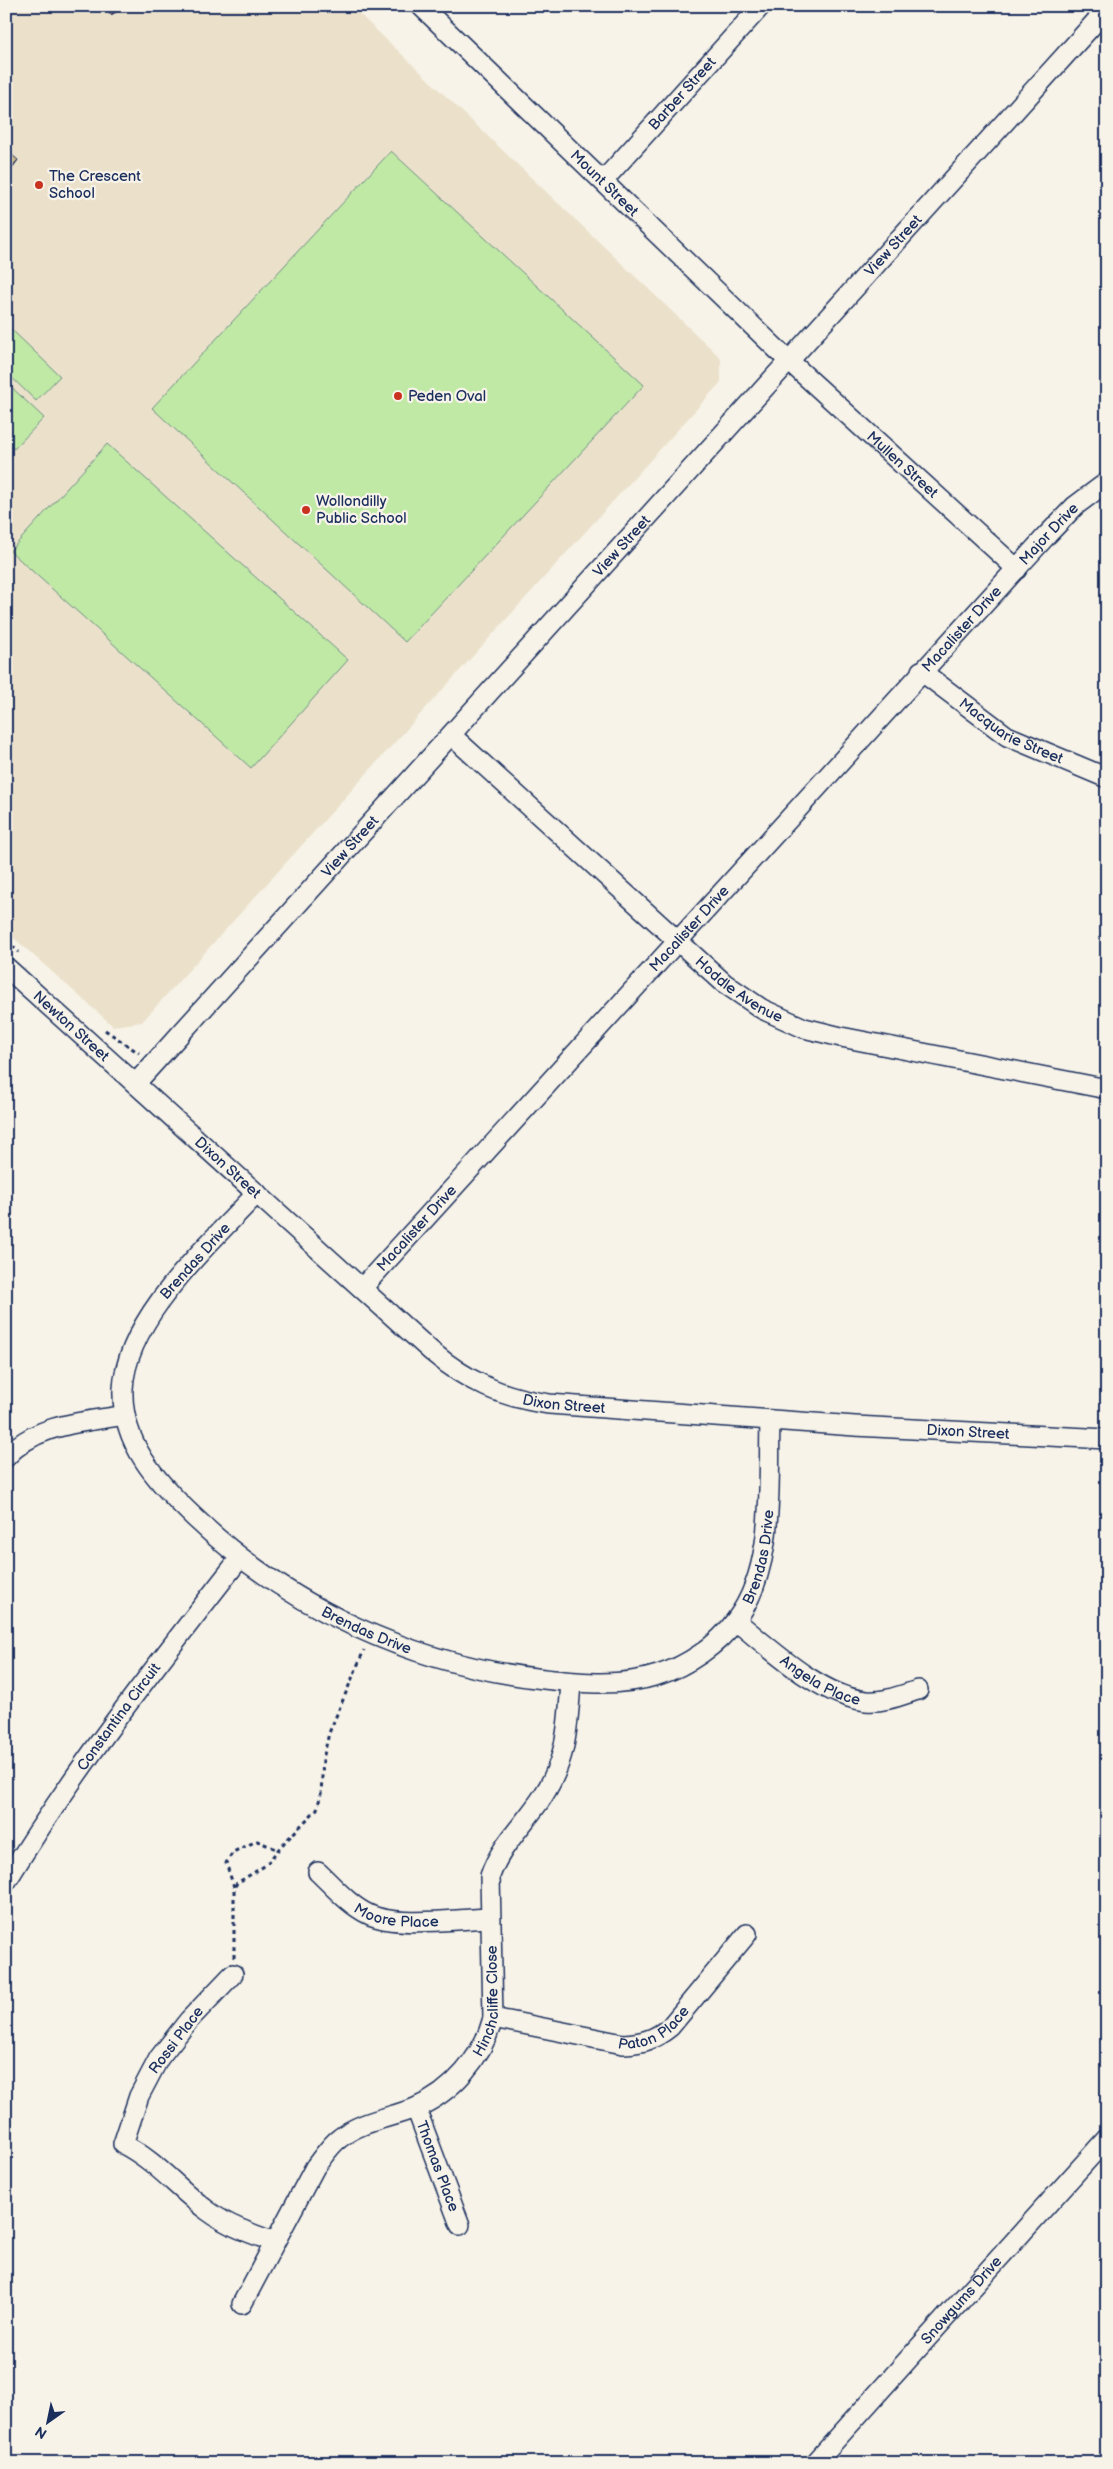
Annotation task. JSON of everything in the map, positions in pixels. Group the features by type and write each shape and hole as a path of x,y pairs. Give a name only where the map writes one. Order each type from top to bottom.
{"street":[{"name":"Mount Street","path":"420,6 789,361"},
{"name":"Barber Street","path":"603,181 761,6"},
{"name":"View Street","path":"136,1083 1107,9"},
{"name":"Mullen Street","path":"789,361 1017,569"},
{"name":"Major Drive","path":"1017,569 1074,506 1107,482"},
{"name":"Macalister Drive","path":"362,1288 921,672 1017,569"},
{"name":"Macquarie Street","path":"921,672 1007,736 1107,778"},
{"name":"Hoddle Avenue","path":"451,735 677,941 724,982 762,1009 804,1028 1107,1089"},
{"name":"Newton Street","path":"6,966 136,1083"},
{"name":"Dixon Street","path":"136,1083 446,1364 480,1385 502,1394 548,1404 770,1421 1107,1439"},
{"name":"Brendas Drive","path":"257,1193 161,1298 152,1312 136,1340 128,1361 123,1387 125,1415 134,1445 151,1473 203,1526 240,1558 302,1598 342,1621 371,1634 421,1654 466,1666 517,1676 571,1682 626,1682 658,1675 687,1663 707,1648 736,1621 758,1577 764,1551 770,1421"},
{"path":"6,1457 26,1438 46,1430 125,1415"},
{"name":"Constantina Circuit","path":"6,1882 91,1752 240,1558"},
{"name":"Angela Place","path":"736,1621 814,1681 840,1694 866,1701 891,1698 918,1690"},
{"name":"Hinchcliffe Close","path":"242,2304 315,2167 340,2137 359,2126 416,2108 438,2095 459,2077 479,2053 488,2036 493,2018 494,1994 490,1876 496,1859 543,1797 559,1768 568,1735 571,1682"},
{"name":"Moore Place","path":"318,1872 360,1908 379,1918 422,1921 490,1918"},
{"name":"Paton Place","path":"493,2018 623,2044 643,2043 656,2038 670,2027 747,1934"},
{"name":"Rossi Place","path":"233,1974 199,2008 159,2058 139,2096 123,2144 154,2164 209,2212 226,2222 275,2242"},
{"name":"Thomas Place","path":"416,2108 460,2225"},
{"name":"Snowgums Drive","path":"815,2463 1107,2138"}],"path":[{"path":"6,941 24,956"},
{"path":"103,1028 153,1064"},
{"path":"234,1888 237,1883 266,1866 317,1809 321,1794 323,1759 329,1733 371,1634"},
{"path":"233,1974 234,1888 226,1863 233,1852 257,1841 279,1850"}],"shaded area":[{"name":"Wollondilly Public School","path":"6,6 351,6 721,358 721,382 142,1022 113,1026 6,931"}],"green space":[{"name":"Peden Oval","path":"391,151 644,385 405,642 152,408"},
{"path":"11,329 60,376 36,401 6,372 6,334"},
{"path":"6,382 44,418 14,449 6,441"},
{"path":"107,444 348,660 251,768 10,551"}],"building":[{"path":"6,150 18,160 6,173"}],"place":[{"name":"The Crescent School","path":"39,185"},
{"name":"Peden Oval","path":"398,396"},
{"name":"Wollondilly Public School","path":"306,510"}]}
